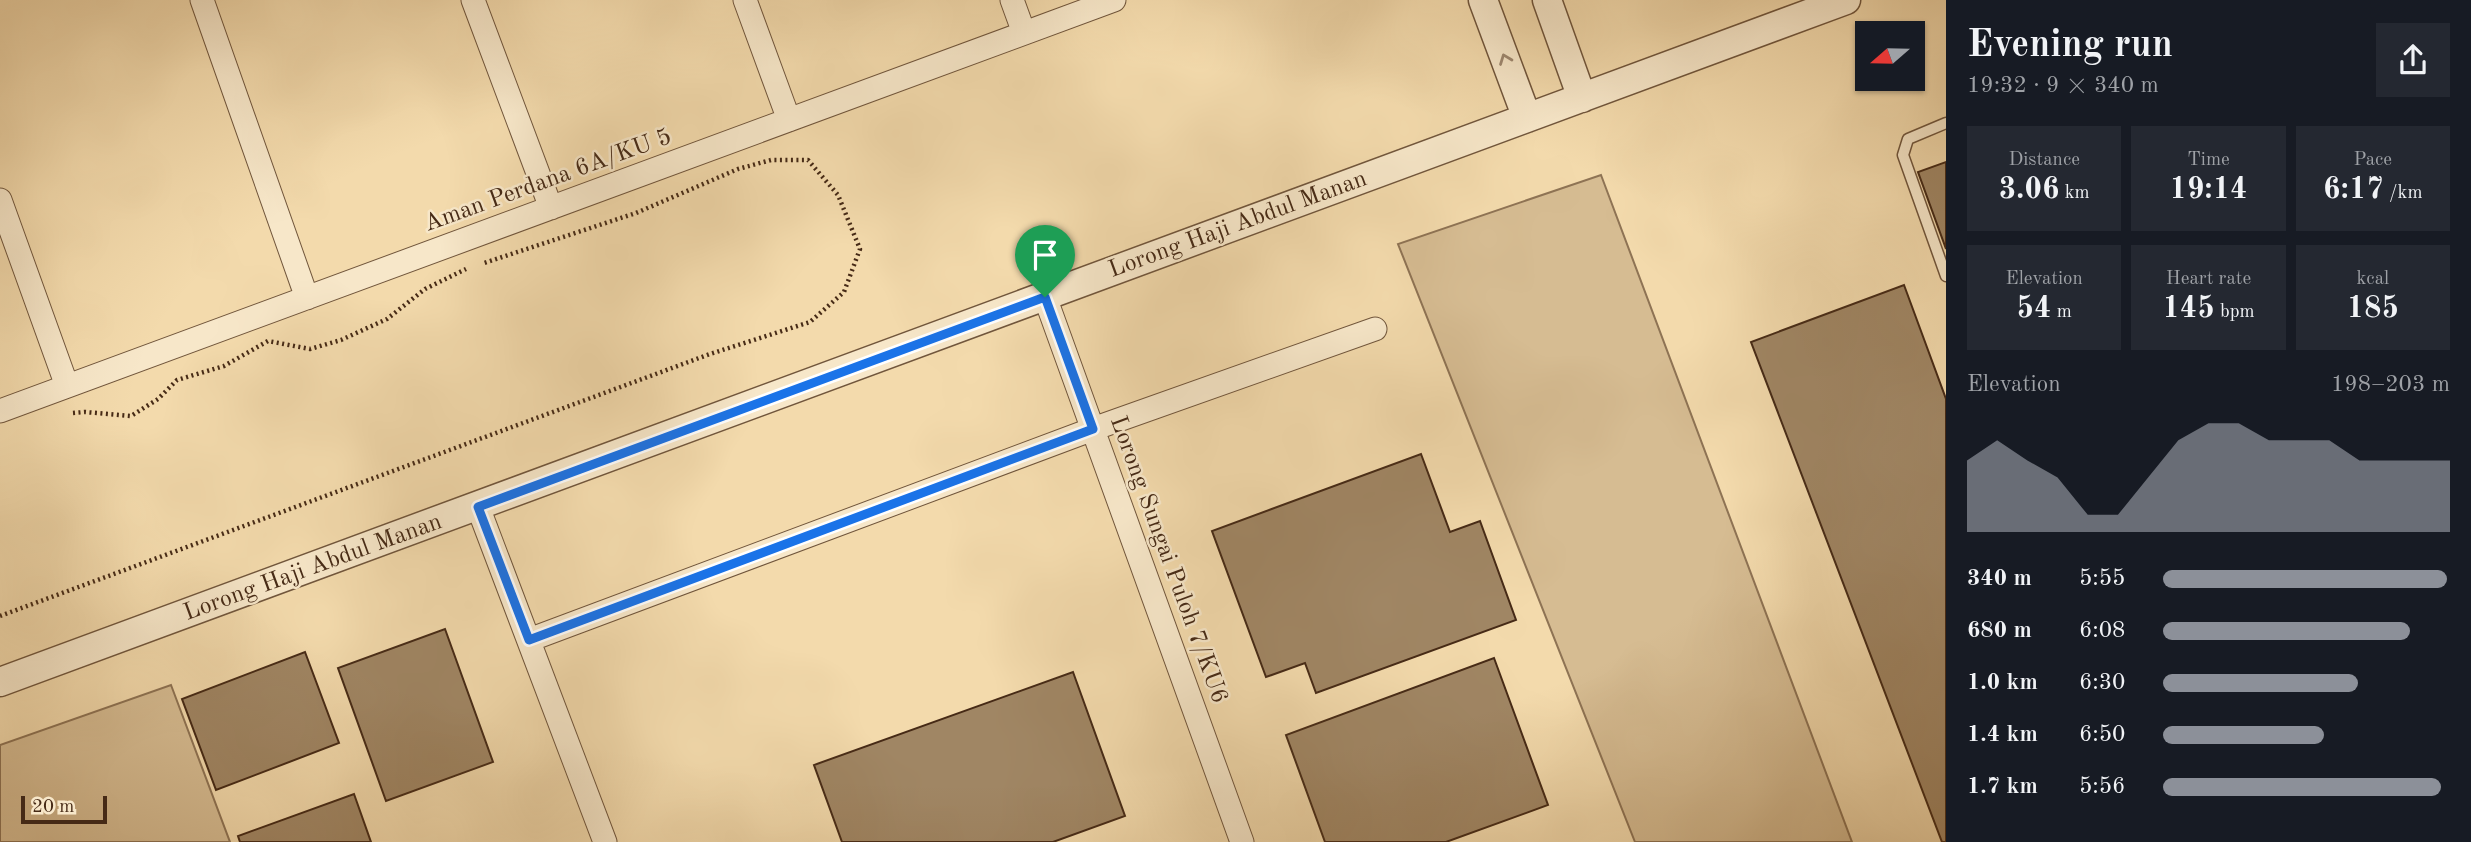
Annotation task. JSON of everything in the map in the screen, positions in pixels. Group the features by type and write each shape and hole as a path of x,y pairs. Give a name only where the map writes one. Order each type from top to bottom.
{"street":[{"path":"202,0 307,298"},
{"path":"473,0 551,208"},
{"path":"745,0 789,120"},
{"path":"1012,0 1024,33"},
{"name":"Aman Perdana 6A/KU 5","path":"0,411 1114,0"},
{"path":"1482,0 1527,118"},
{"path":"1547,0 1582,98"},
{"name":"Lorong Haji Abdul Manan","path":"0,682 1582,98 1817,6 1846,0"},
{"path":"0,200 67,386"},
{"name":"Lorong Sungai Puloh 7/KU6","path":"1045,297 1242,842"},
{"path":"529,640 1093,429 1374,329"},
{"path":"478,507 606,842"}],"lane":[{"path":"1946,123 1908,139 1903,155 1946,276"}],"path":[{"path":"0,616 710,354 810,322 844,292 860,249 838,195 808,160 771,160 738,169 636,213 480,264"},
{"path":"60,415 85,412 131,416 158,399 177,380 224,366 268,341 310,349 341,340 387,319 425,289 467,269"}],"shaded area":[{"path":"1601,175 1852,842 1635,842 1398,244"},
{"path":"171,685 230,842 0,842 0,745"}],"building":[{"path":"1946,162 1946,249 1918,172"},
{"path":"1904,285 1946,399 1946,842 1942,842 1751,342"},
{"path":"1421,454 1450,532 1480,521 1516,620 1316,693 1305,663 1266,677 1212,531"},
{"path":"445,629 493,762 386,801 338,668"},
{"path":"305,652 339,743 216,790 182,699"},
{"path":"1494,658 1548,805 1446,842 1325,842 1286,735"},
{"path":"1073,672 1125,816 1053,842 842,842 814,765"},
{"path":"354,794 371,842 240,842 238,836"}],"route":[{"path":"1045,297 1093,429 529,640 478,507 1045,297"}]}
